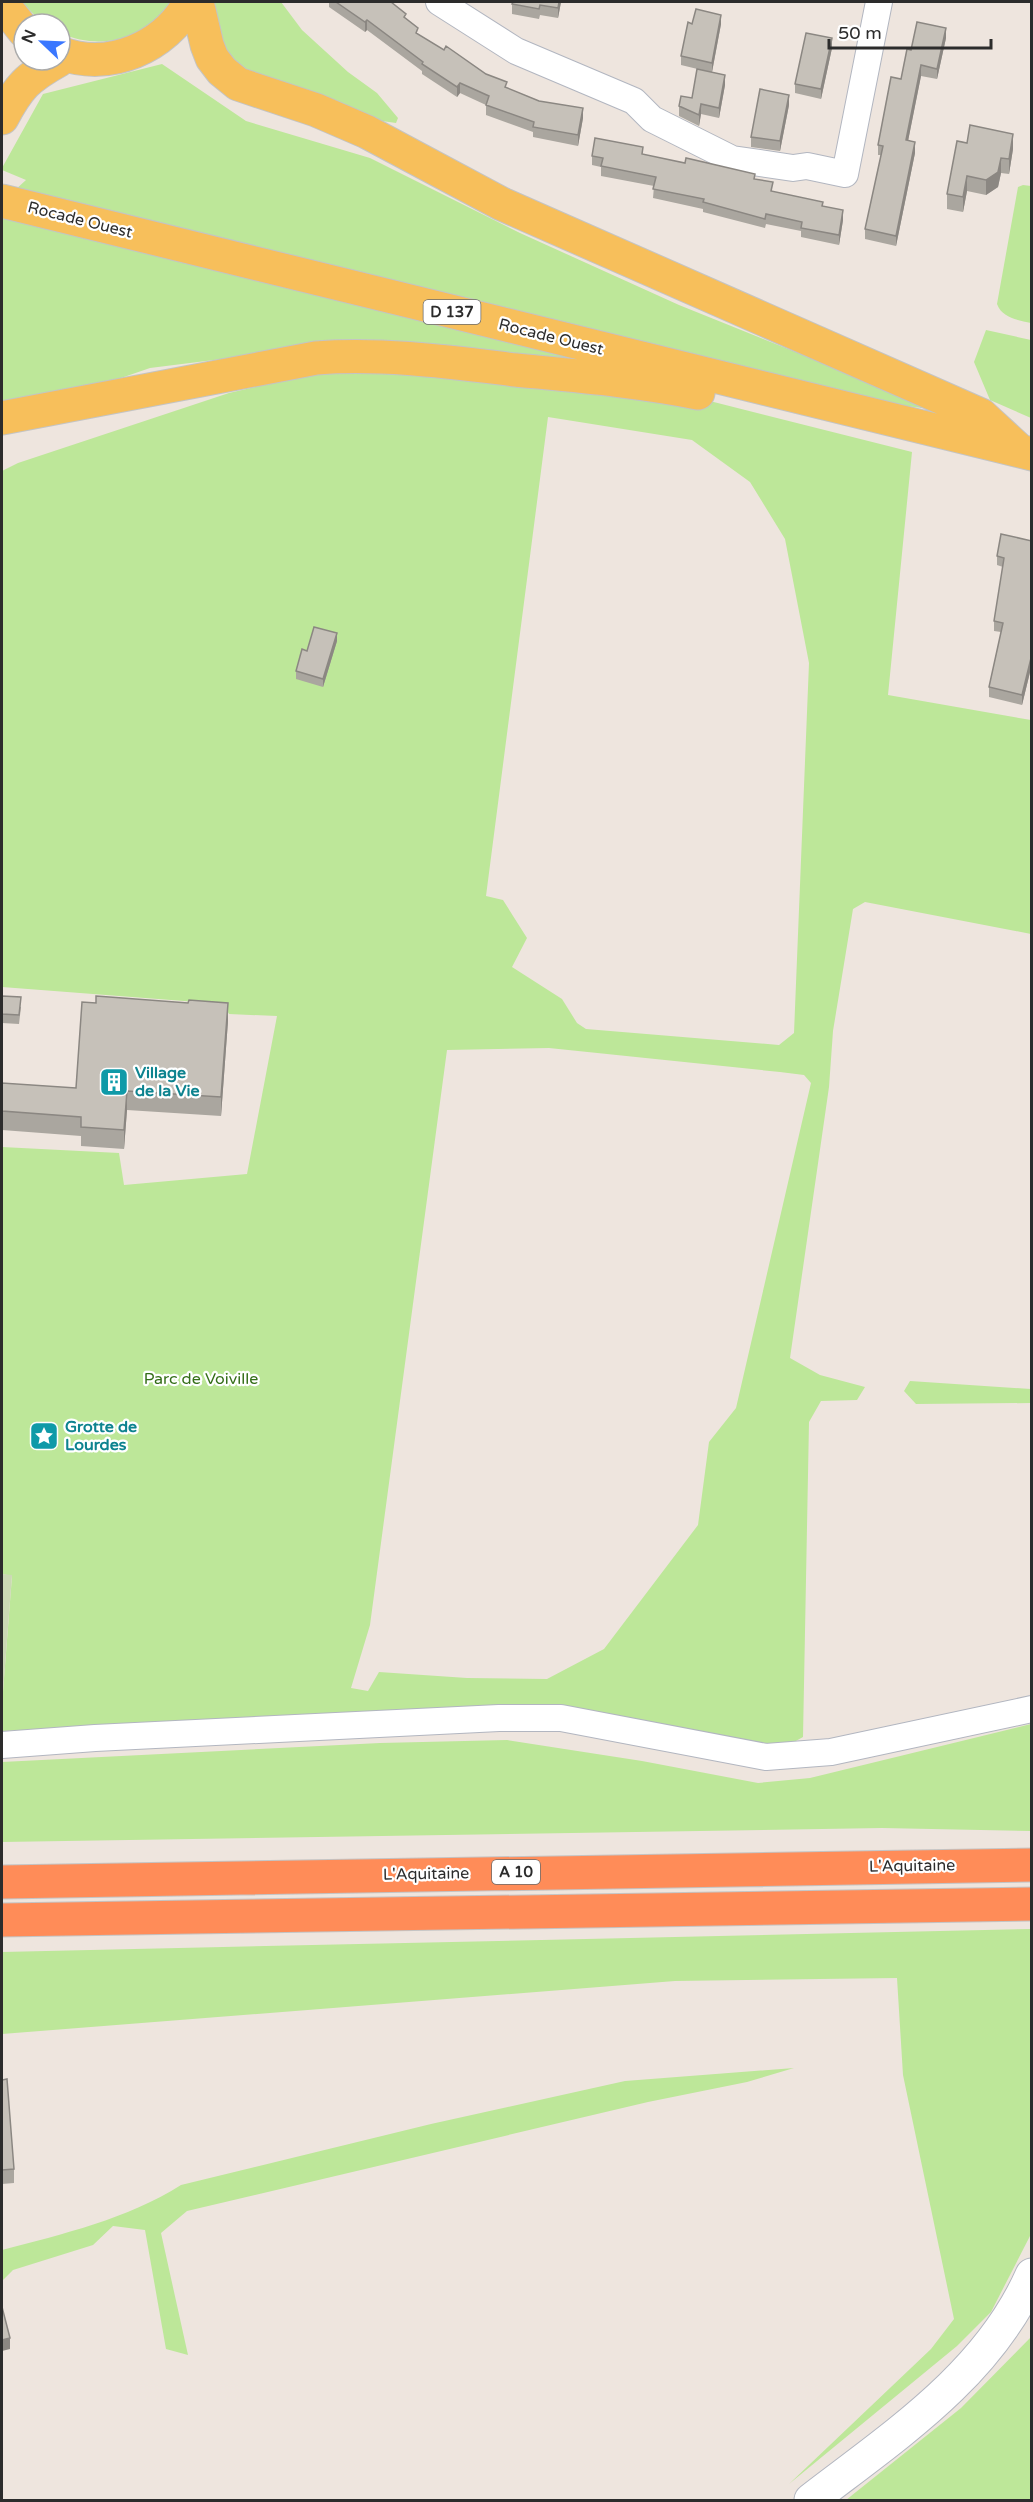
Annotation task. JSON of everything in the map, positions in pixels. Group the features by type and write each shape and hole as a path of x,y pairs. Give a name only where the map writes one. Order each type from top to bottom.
{"highway":[{"name":"L'Aquitaine","path":"2,1882 1032,1865"},
{"path":"2,1920 1032,1904"}],"main road":[{"path":"72,58 111,58 132,53 152,43 170,30 190,2"},
{"path":"197,2 212,58 222,71 238,84 316,110 366,132 502,204 981,415 1026,453"},
{"path":"2,3 12,16"},
{"path":"2,118 15,93 37,72"},
{"name":"Rocade Ouest","path":"8,203 1026,453"},
{"path":"2,418 316,358 393,356 677,389 788,411 890,420"}],"street":[{"path":"440,2 516,51 634,101 652,119 732,159 794,168 807,166 845,174 879,2"},
{"path":"2,1744 499,1718 561,1718 766,1757 831,1752 1032,1709"},
{"path":"811,2500 928,2408 961,2379 1008,2319 1032,2275"}],"green space":[{"path":"22,2 173,2 149,25 136,33 107,41 72,38 72,12 32,12"},
{"path":"215,2 281,2 302,30 348,72 377,93 398,118 396,123 382,121 245,72 221,40 216,23"},
{"path":"162,64 246,121 370,158 520,233 679,305 925,404 922,408 556,361 358,342 150,368 92,388 5,402 2,399 2,202 26,180 2,168 43,94"},
{"path":"1031,186 1031,323 1007,315 999,309 997,304 1018,187"},
{"path":"986,330 1031,340 1031,418 990,400 974,362"},
{"name":"Parc de Voiville","path":"331,369 690,396 912,452 888,695 1031,720 1031,934 865,902 853,909 833,1031 829,1087 790,1358 820,1375 865,1387 857,1400 821,1401 809,1422 803,1737 785,1747 419,1711 2,1731 12,1576 2,1574 2,1147 119,1153 124,1185 247,1174 277,1016 229,1014 223,1004 2,987 2,471 18,463 229,393","holes":["548,417 692,440 750,482 785,539 809,663 794,1033 779,1045 586,1029 577,1023 562,999 512,967 527,938 503,900 486,896","549,1048 804,1075 811,1083 736,1408 709,1442 698,1525 604,1649 547,1679 467,1678 379,1672 368,1691 351,1688 370,1625 447,1050"]},
{"path":"910,1381 1031,1389 1031,1403 916,1404 904,1391"},
{"path":"2,1574 12,1575 2,1704"},
{"path":"1031,1724 1031,1831 882,1828 2,1842 2,1762 380,1743 507,1740 642,1761 758,1783 810,1778"},
{"path":"1031,1929 1030,2236 991,2312 957,2346 789,2484 931,2349 954,2319 903,2075 897,1978 675,1981 2,2034 2,1952"},
{"path":"794,2068 747,2082 648,2102 187,2211 161,2233 188,2355 166,2349 145,2230 113,2226 93,2245 13,2270 2,2281 2,2250 117,2216 181,2185 431,2124 625,2081"},
{"path":"1031,2337 1031,2500 846,2500 961,2408"}],"building":[{"path":"336,2 391,2 418,28 416,33 444,50 446,46 486,74 507,82 505,87 539,101 583,108 578,135 533,127 534,122 486,105 489,96 460,83 457,87 422,64 423,62 367,20 365,22"},
{"path":"513,2 559,2 558,8 540,5 539,9 512,4"},
{"path":"696,9 721,15 712,63 681,56 688,22 692,24"},
{"path":"917,22 946,28 937,69 921,65 906,140 915,142 896,236 865,229 883,146 878,145 891,77 901,79 907,49 911,50"},
{"path":"806,33 832,38 821,89 795,84"},
{"path":"697,69 725,75 719,108 701,104 699,115 679,106 681,96 692,98"},
{"path":"760,89 789,95 780,141 751,137"},
{"path":"970,125 1013,134 1009,159 1001,158 998,172 986,180 967,176 963,197 947,194 957,141 967,143"},
{"path":"595,138 643,147 642,154 685,163 686,158 755,174 754,179 773,182 771,191 823,202 822,206 843,210 839,235 801,228 802,222 766,214 765,219 703,202 704,199 653,189 656,177 601,166 603,158 592,156"},
{"path":"1001,534 1032,541 1032,654 1022,695 989,687 1003,623 994,621 1004,558 997,556"},
{"path":"314,627 337,633 323,679 296,671 302,649 307,651"},
{"path":"2,996 21,997 19,1015 2,1014"},
{"name":"Village de la Vie","path":"96,996 188,1003 189,1000 228,1003 221,1097 127,1091 124,1130 81,1127 81,1117 2,1111 2,1083 76,1088 82,1002 96,1003"},
{"path":"7,2079 14,2169 2,2170 2,2080"},
{"path":"2,2307 10,2338 2,2340"}],"place":[{"name":"Village de la Vie","path":"114,1082"},
{"name":"Grotte de Lourdes","path":"44,1436"}]}
